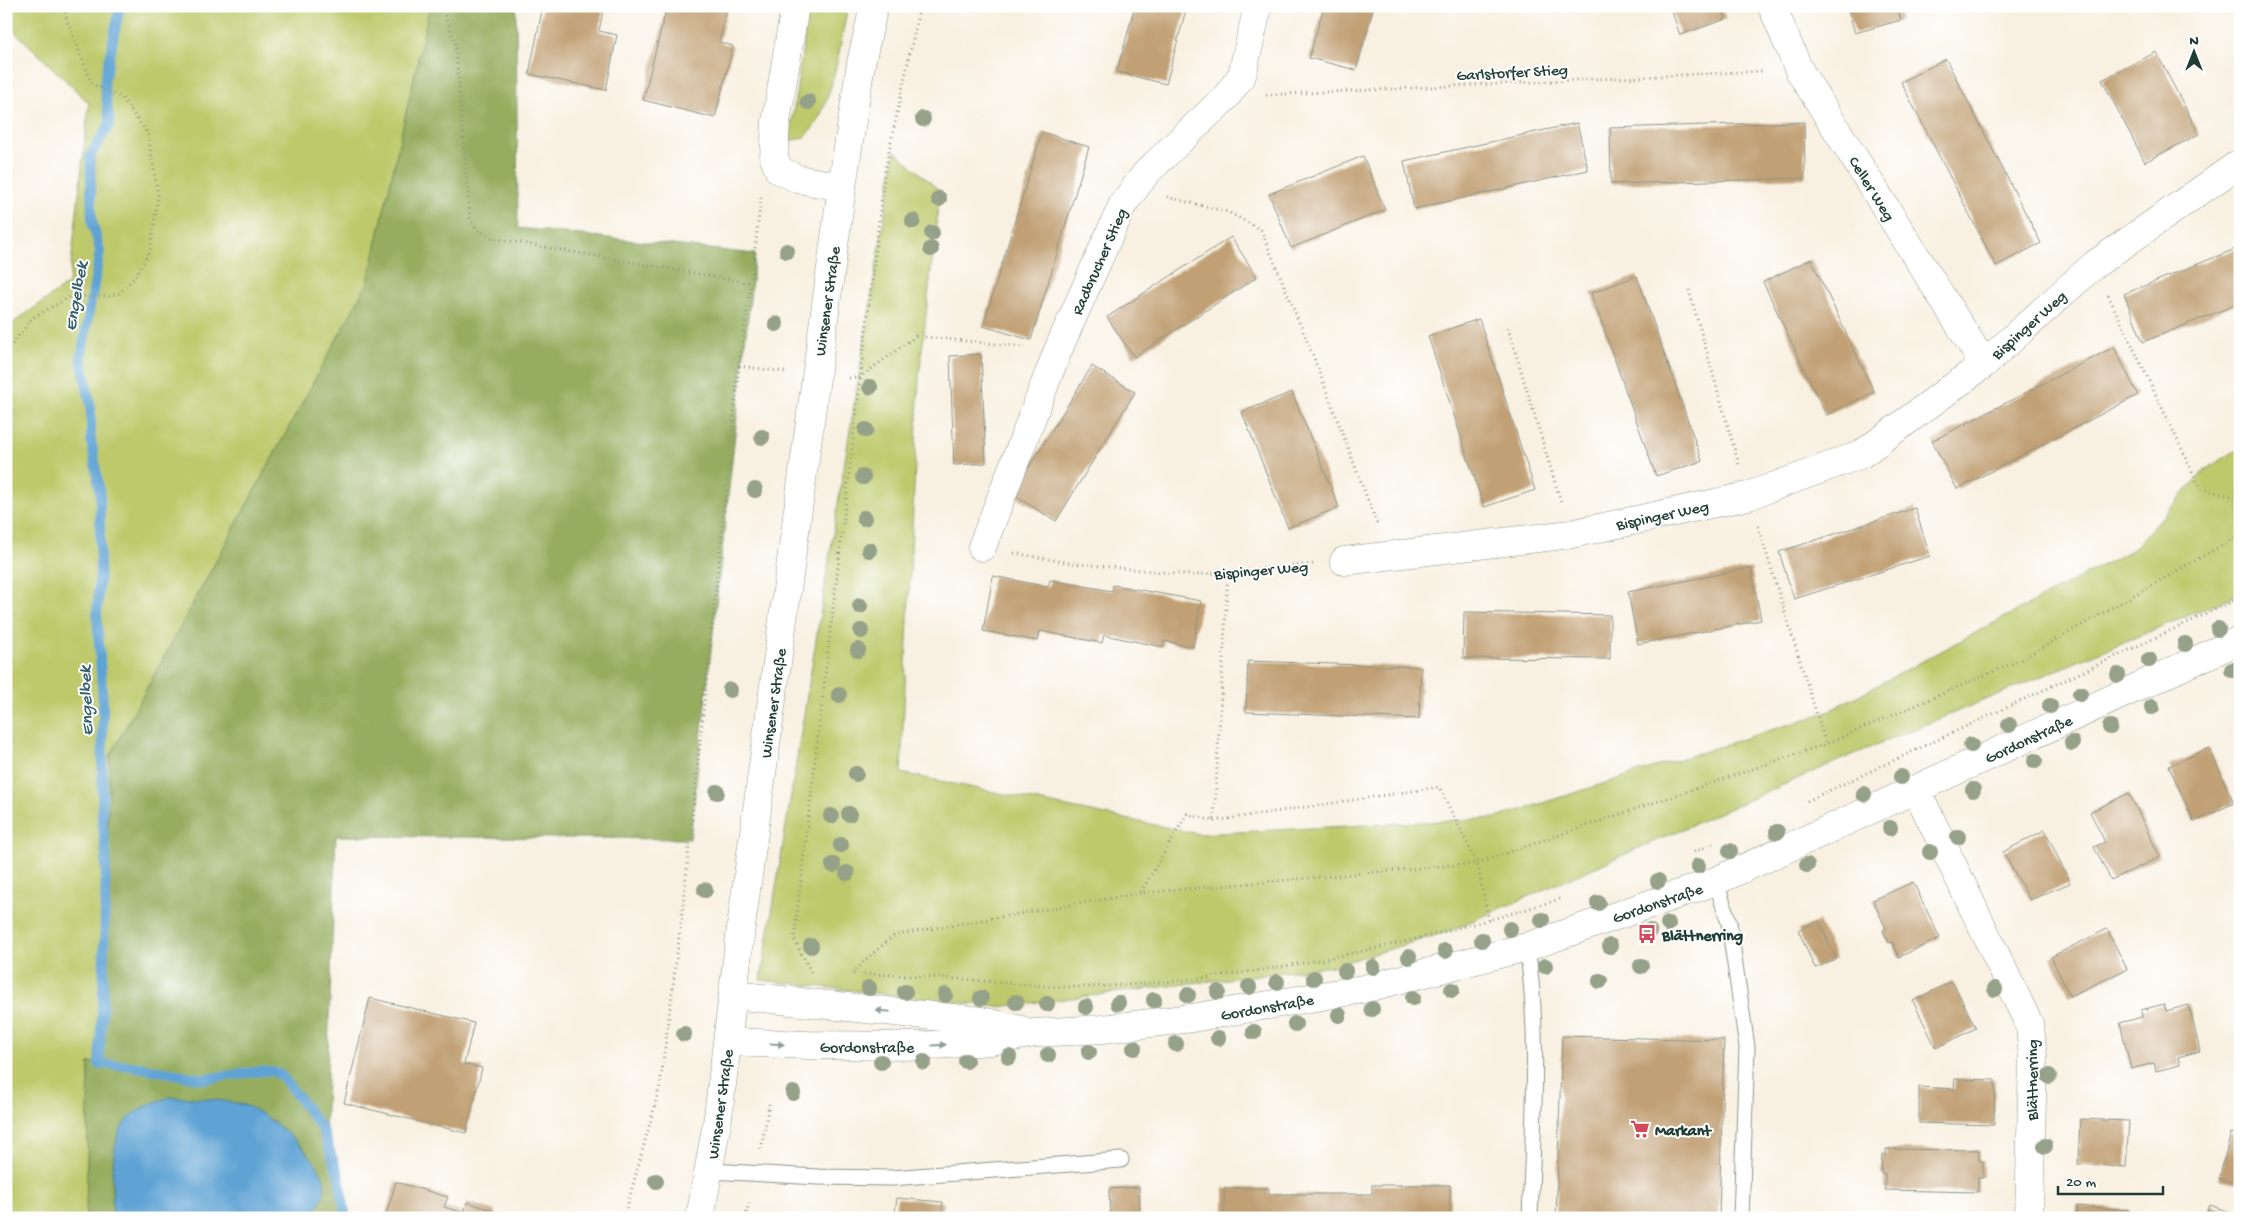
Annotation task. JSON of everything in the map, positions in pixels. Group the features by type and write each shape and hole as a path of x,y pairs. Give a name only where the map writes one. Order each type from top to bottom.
{"street":[{"path":"794,6 774,149 776,165 786,174 798,180 842,187"},
{"name":"Winsener Straße","path":"700,1218 710,1171 728,1042 842,187 861,63 874,6"},
{"name":"Radbrucher Stieg","path":"982,548 1058,350 1123,204 1133,189 1154,166 1226,97 1242,75 1258,6"},
{"name":"Celler Weg","path":"1772,6 1799,70 1984,364"},
{"name":"Bispinger Weg","path":"1344,561 1571,534 1748,496 1862,454 1984,364 2094,265 2240,163"},
{"name":"Gordonstraße","path":"728,1042 808,1046 920,1046 991,1041 1035,1033 1103,1029 1163,1022 1363,989 1528,947 1716,881 2240,640"},
{"name":"Blättnerring","path":"1916,789 2030,1026 2034,1056 2029,1218"},
{"name":"Gordonstraße","path":"733,995 981,1021 1035,1033"}],"lane":[{"path":"1716,881 1729,923 1747,1047 1741,1218"},
{"path":"1528,947 1533,987 1534,1114 1530,1218"},
{"path":"710,1171 818,1177 892,1178 1121,1160"}],"path":[{"path":"6,352 32,318 70,297 109,296 120,293 135,278 150,251 158,195 148,134 122,98 92,84 67,22 64,6"},
{"path":"441,6 455,42 470,218 476,228 492,238 751,283"},
{"path":"811,969 794,939 885,170 920,6"},
{"name":"Garlstorfer Stieg","path":"1226,97 1799,70"},
{"path":"624,1218 660,1086 682,915 739,366 761,197 774,149"},
{"path":"1133,189 1228,212 1261,230 1312,353 1389,556"},
{"path":"2094,265 2201,489 2240,498"},
{"path":"1689,290 1748,496 1826,744"},
{"path":"1508,328 1571,534"},
{"path":"859,378 916,336 1058,350"},
{"path":"739,366 816,376"},
{"path":"1571,895 1489,921 1361,950 1256,970 1139,984 1073,987 921,976 853,974 866,959 895,935 1140,893 1477,863 1826,744 2020,660 2240,535"},
{"name":"Bispinger Weg","path":"982,548 1098,566 1192,575 1344,561"},
{"path":"1214,821 1228,572"},
{"path":"1806,801 2240,598"},
{"path":"1140,893 1187,814 1214,821 1439,786 1477,863 1489,921"},
{"path":"1686,855 1720,841"}],"green space":[{"path":"6,6 430,6 368,282 110,756 99,1064 89,1063 86,1218 6,1218 6,328 69,283 89,103 6,23"},
{"path":"430,6 516,6 518,228 755,254 690,839 336,836 325,1135 339,1176 346,1218 311,1218 323,1195 304,1148 272,1122 246,1106 127,1121 121,1132 114,1155 112,1180 113,1218 86,1218 89,1063 99,1063 103,997 110,756 368,282"},
{"path":"809,6 848,6 834,77 821,113 813,128 804,137 789,141"},
{"path":"895,151 940,191 919,377 901,773 1199,834 1496,818 1827,712 2133,549 2205,470 2240,448 2240,594 1845,758 1447,932 1333,966 998,1007 761,980"}],"water":[{"path":"171,1097 199,1098 244,1105 266,1117 293,1138 316,1163 325,1186 322,1199 311,1218 113,1218 113,1163 119,1133 128,1119 141,1109"}],"building":[{"path":"543,6 604,6 599,31 617,35 606,90 529,74"},
{"path":"667,6 728,6 719,42 733,46 715,118 643,100"},
{"path":"1135,6 1187,6 1166,84 1117,72"},
{"path":"1324,6 1374,6 1356,70 1309,58"},
{"path":"1670,6 1721,6 1726,19 1680,35"},
{"path":"1847,6 1897,6 1901,20 1855,33"},
{"path":"2156,52 2199,134 2145,162 2102,80"},
{"path":"1946,59 2041,243 1996,266 1901,82"},
{"path":"1804,122 1805,178 1611,184 1610,128"},
{"path":"1577,123 1588,170 1414,209 1404,161"},
{"path":"1042,132 1089,147 1031,340 983,326"},
{"path":"1363,156 1385,210 1291,248 1269,194"},
{"path":"1231,237 1257,277 1134,357 1107,317"},
{"path":"2240,247 2240,303 2143,342 2124,294"},
{"path":"1811,259 1874,392 1826,415 1763,282"},
{"path":"1637,276 1702,461 1656,476 1591,293"},
{"path":"1479,319 1535,490 1484,507 1428,336"},
{"path":"2114,347 2138,395 1957,489 1932,441"},
{"path":"981,354 986,463 954,465 950,356"},
{"path":"1092,366 1135,392 1056,521 1012,494"},
{"path":"1292,392 1339,507 1288,528 1242,412"},
{"path":"1915,508 1930,556 1794,599 1779,552"},
{"path":"1751,568 1761,620 1638,644 1628,592"},
{"path":"993,576 1048,587 1050,580 1112,591 1113,585 1201,601 1193,647 1164,641 1163,647 1104,635 1102,643 1040,631 1038,641 983,631"},
{"path":"1464,612 1610,615 1610,659 1463,658"},
{"path":"1248,661 1421,667 1419,719 1246,712"},
{"path":"2209,748 2234,803 2194,822 2169,766"},
{"path":"2129,793 2160,857 2111,880 2094,847 2105,842 2090,812"},
{"path":"2045,830 2070,883 2030,900 2003,852"},
{"path":"1913,882 1940,938 1899,957 1892,942 1889,943 1883,931 1886,929 1873,900"},
{"path":"1819,921 1836,959 1815,968 1798,930"},
{"path":"2107,929 2127,969 2070,996 2051,957"},
{"path":"1952,981 1976,1028 1936,1048 1913,1001"},
{"path":"370,998 474,1023 464,1064 482,1068 466,1133 344,1103"},
{"path":"2164,1004 2166,1011 2189,1005 2200,1051 2178,1057 2180,1065 2156,1071 2154,1063 2131,1069 2120,1023 2142,1017 2141,1010"},
{"name":"Markant","path":"1562,1036 1724,1040 1719,1218 1556,1218"},
{"path":"1955,1079 1995,1080 1994,1125 1919,1123 1919,1087 1954,1089"},
{"path":"2080,1119 2129,1121 2126,1167 2078,1164"},
{"path":"2231,1133 2240,1135 2240,1184 2219,1179"},
{"path":"1886,1149 1979,1150 1979,1161 1983,1161 1983,1178 1978,1178 1978,1192 1885,1190 1885,1174 1881,1174 1882,1155 1886,1155"},
{"path":"396,1182 448,1197 444,1207 464,1213 467,1202 495,1211 493,1218 385,1218"},
{"path":"1372,1185 1450,1185 1450,1218 1224,1218 1224,1188 1269,1188 1269,1194 1372,1194"},
{"path":"1139,1187 1140,1218 1110,1218 1109,1189"},
{"path":"897,1198 943,1202 941,1218 894,1218"},
{"path":"2210,1205 2240,1216 2240,1218 2205,1218"},
{"path":"2077,1206 2129,1210 2128,1218 2076,1218"}],"waterway":[{"name":"Engelbek","path":"117,6 119,11 104,84 110,124 90,156 92,221 100,251 81,358 91,407 91,439 100,493 100,568 97,615 103,704 102,822 106,854 103,996 99,1064 132,1066 203,1079 262,1071 272,1071 282,1076 322,1129 339,1176 346,1218"}],"place":[{"name":"Blättnerring","path":"1647,934"},
{"name":"Markant","path":"1640,1129"}]}
